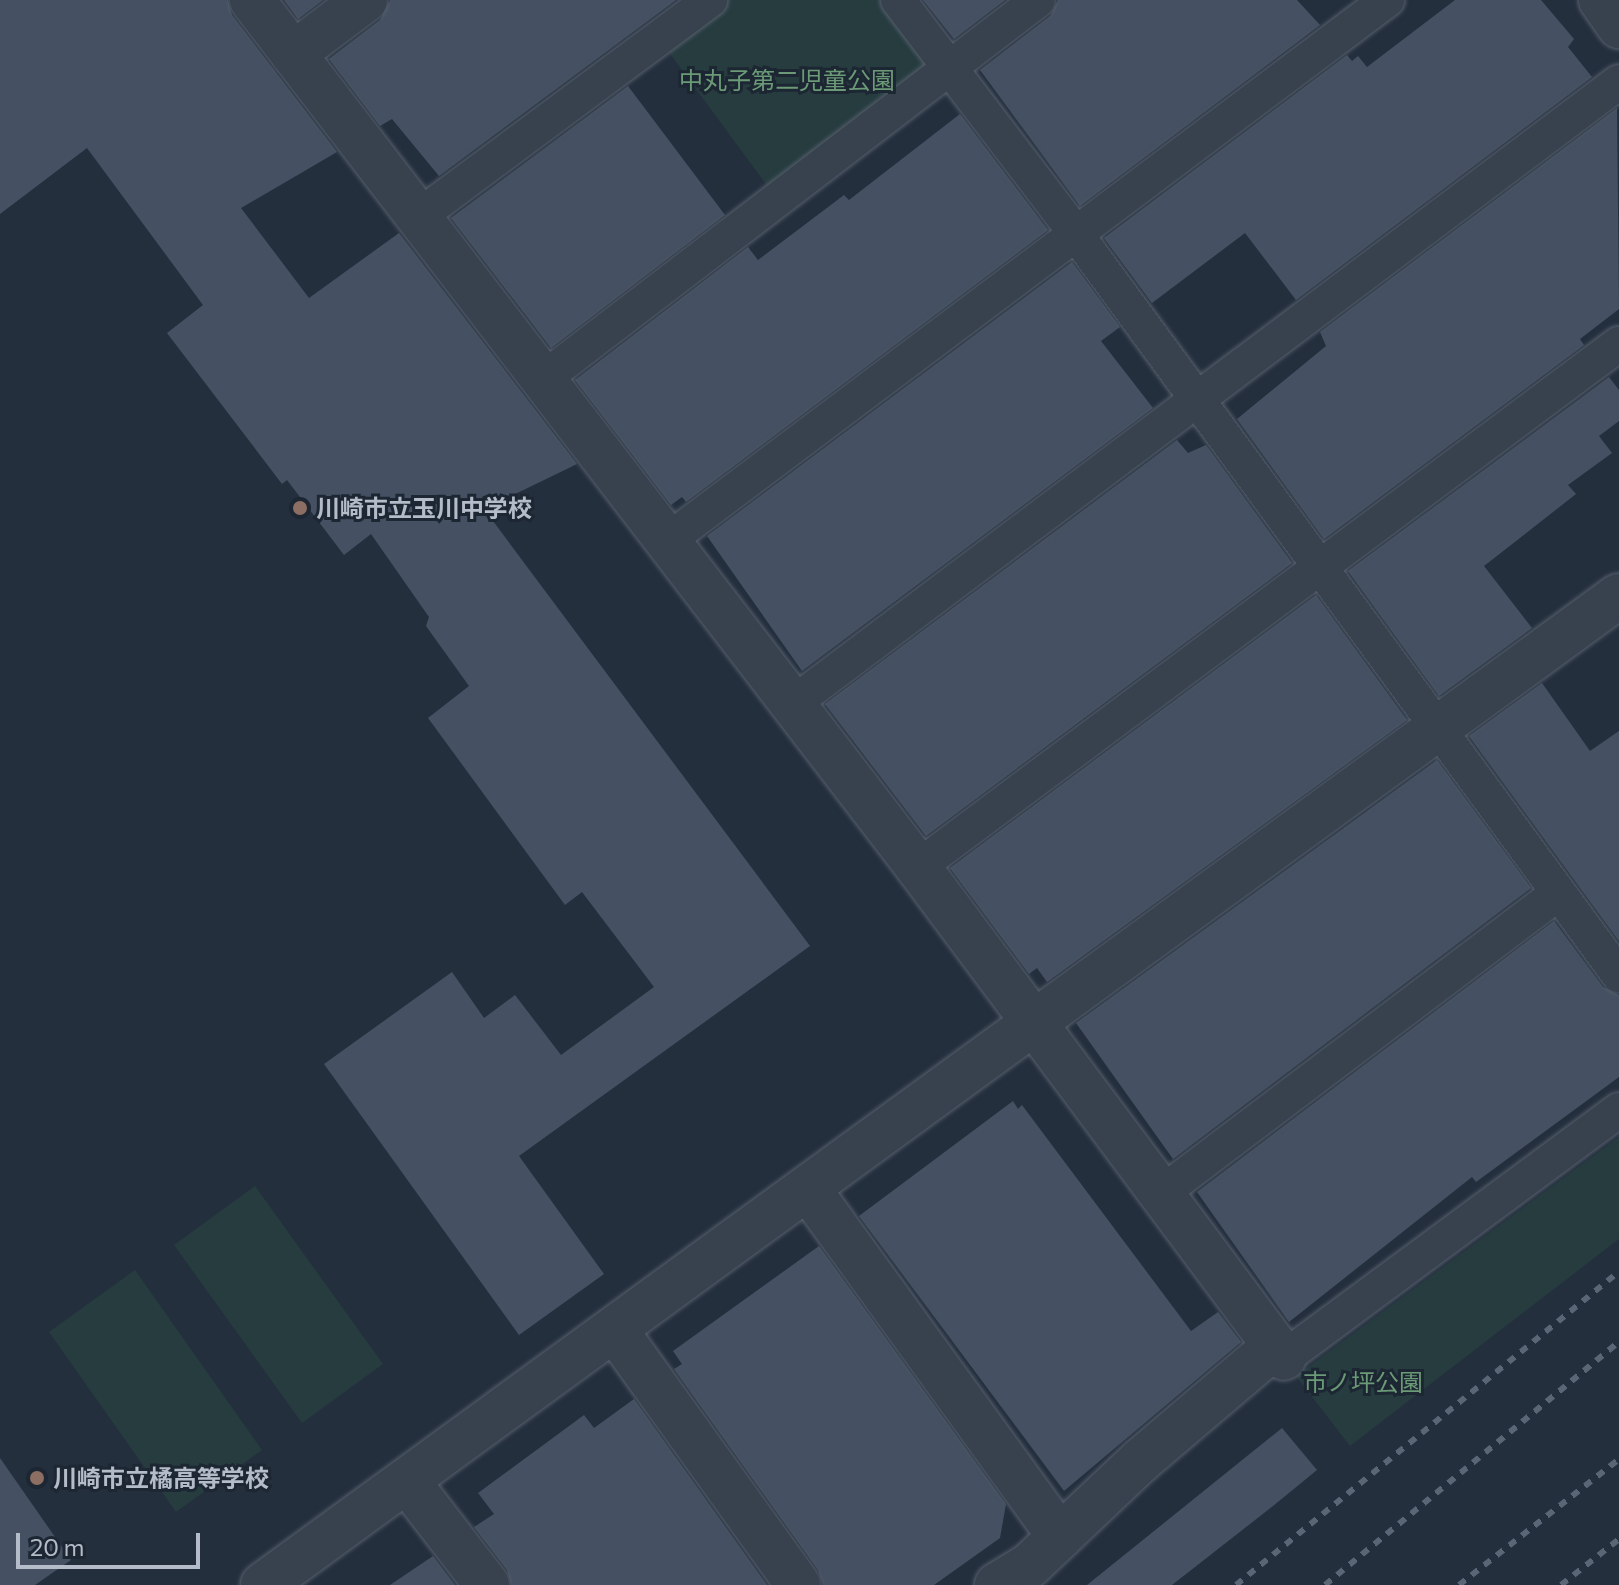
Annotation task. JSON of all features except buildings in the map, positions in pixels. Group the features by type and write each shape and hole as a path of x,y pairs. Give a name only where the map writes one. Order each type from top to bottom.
{"street":[{"path":"252,0 918,867 1163,1192 1279,1352 1029,1566 997,1585"},
{"path":"293,54 365,0"},
{"path":"1601,0 1619,26"},
{"path":"263,1585 1035,1026 1619,596"},
{"path":"809,1190 1060,1537"},
{"path":"615,1330 798,1585"},
{"path":"407,1481 487,1585"}],"lane":[{"path":"418,217 710,0"},
{"path":"898,0 1076,234 1318,569 1619,975"},
{"path":"543,379 1038,0"},
{"path":"667,541 1387,0"},
{"path":"791,705 1619,82"},
{"path":"918,867 1619,344"},
{"path":"1163,1192 1558,893"},
{"path":"1279,1352 1619,1110"}],"green space":[{"name":"中丸子第二児童公園","path":"727,0 886,0 937,67 771,191 665,47"},
{"name":"市ノ坪公園","path":"1619,1137 1619,1239 1350,1446 1296,1376"},
{"path":"255,1186 383,1364 302,1423 174,1245"},
{"path":"135,1270 262,1450 176,1512 49,1332"}],"railway":[{"path":"1236,1585 1619,1272"},
{"path":"1325,1585 1619,1342"},
{"path":"1459,1585 1619,1459"},
{"path":"1561,1585 1619,1539"}],"place":[{"name":"川崎市立玉川中学校","path":"300,508"},
{"name":"川崎市立橘高等学校","path":"37,1478"}]}
